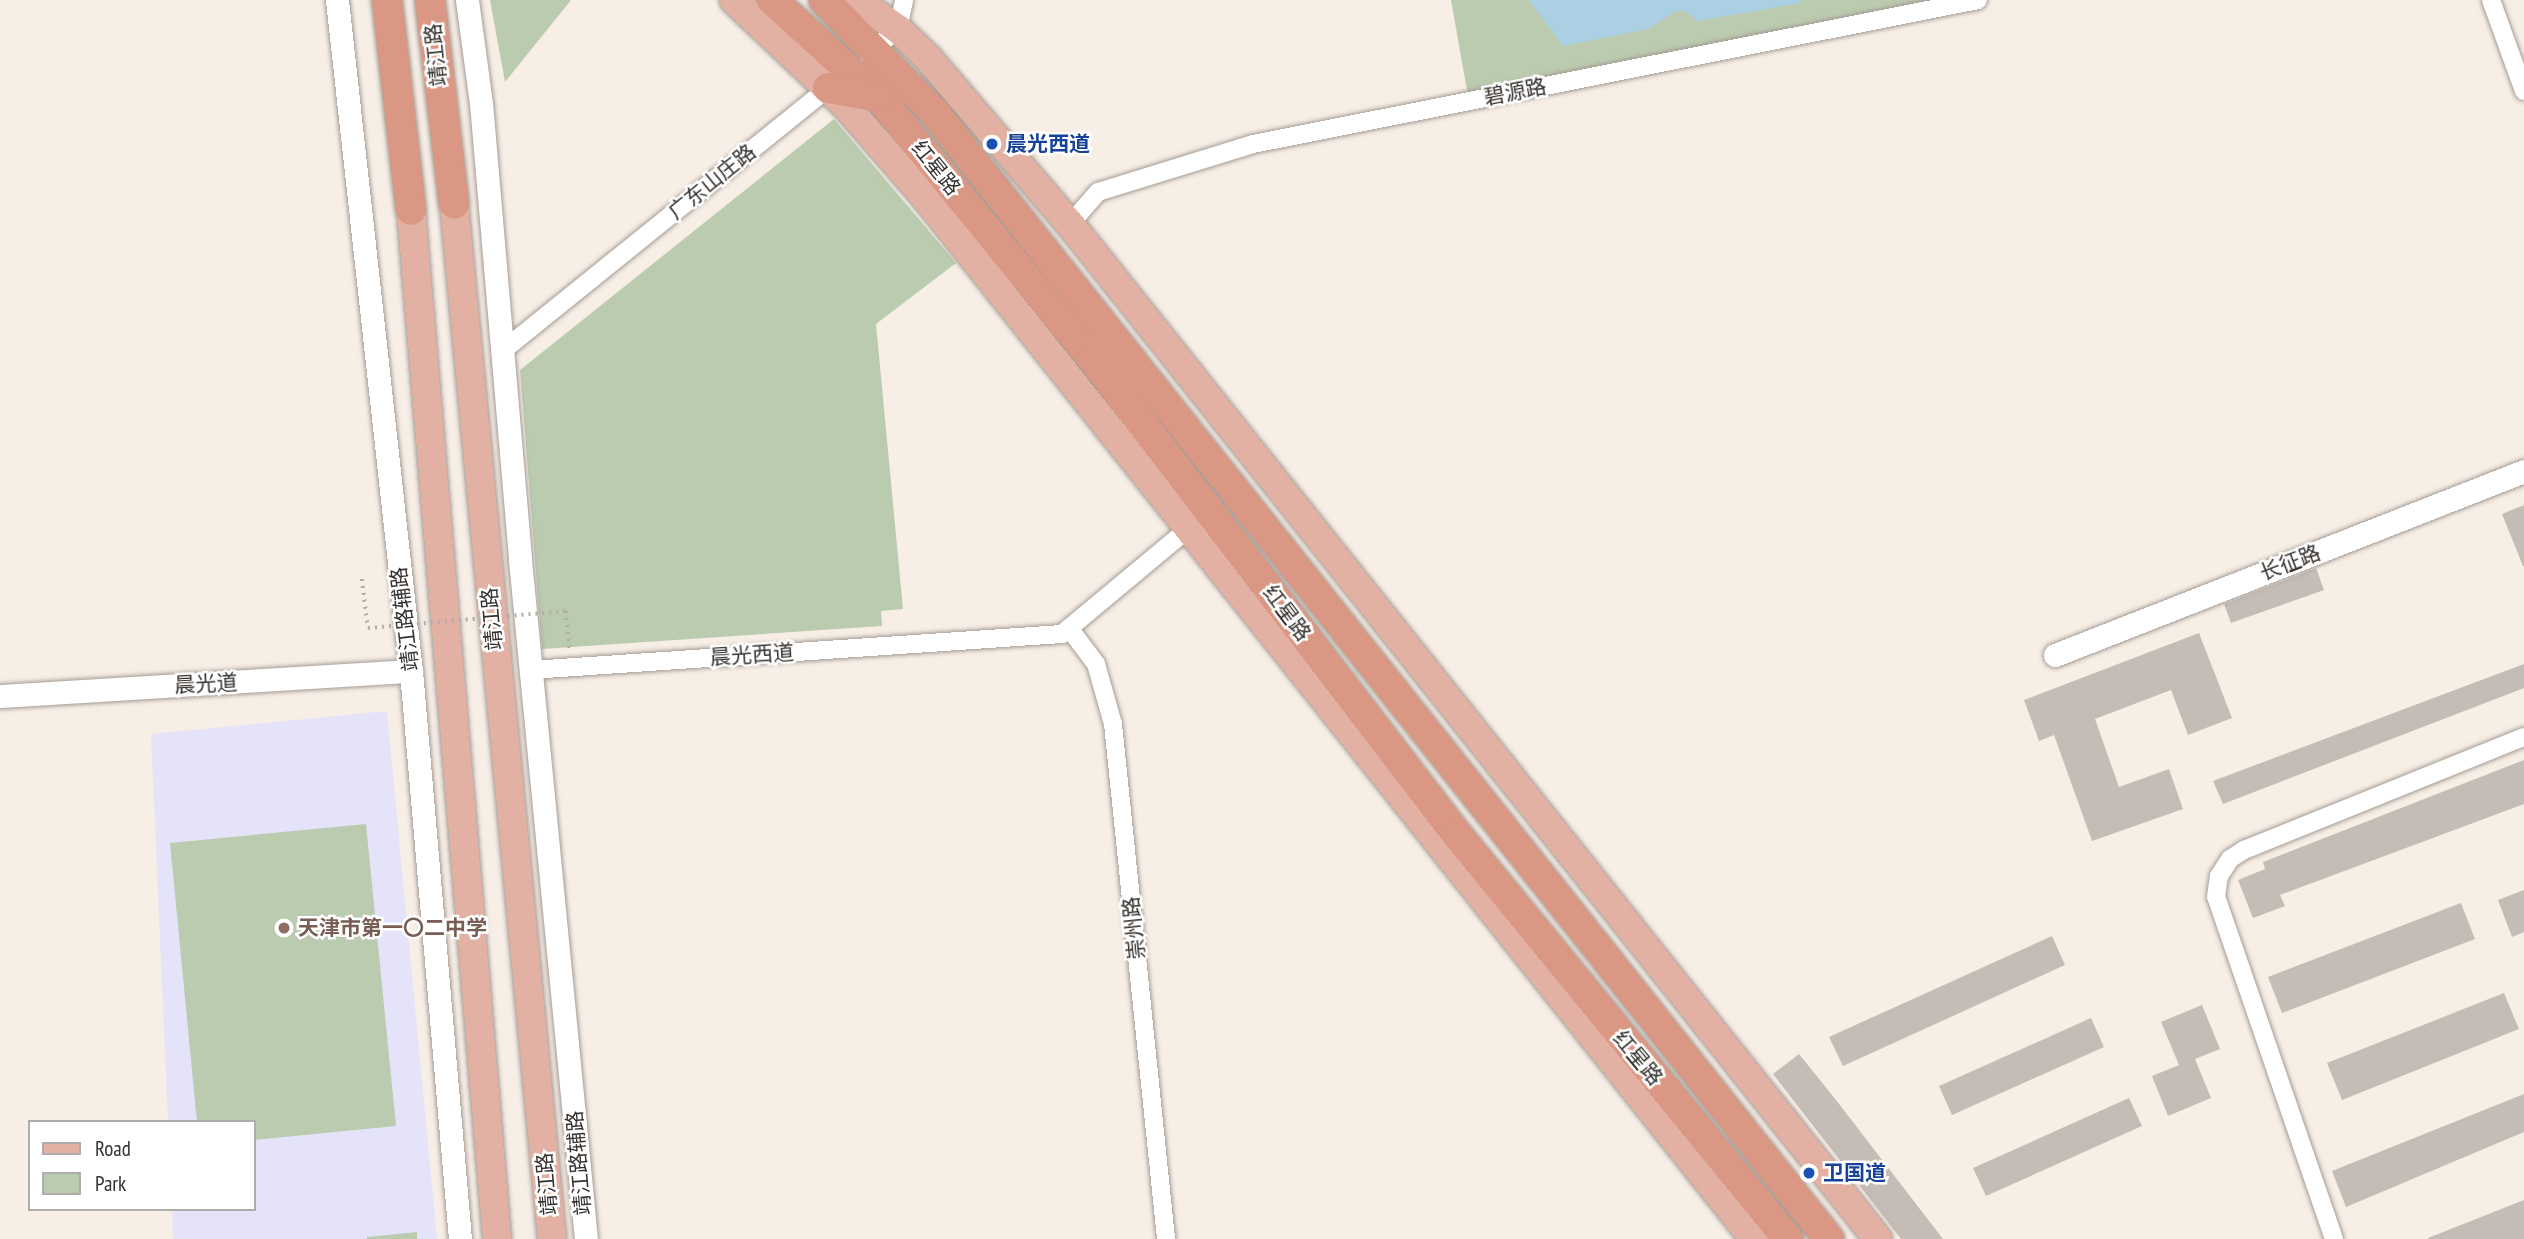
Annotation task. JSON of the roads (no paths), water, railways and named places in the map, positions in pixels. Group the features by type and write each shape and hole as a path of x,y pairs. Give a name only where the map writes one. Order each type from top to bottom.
{"highway":[{"name":"靖江路","path":"387,0 411,211"},
{"name":"靖江路","path":"430,0 454,204"},
{"name":"红星路","path":"772,0 839,79 879,97 1096,363 1455,832 1788,1239"},
{"name":"红星路","path":"824,0 875,48 934,112 1829,1239"},
{"path":"860,3 875,48"}],"main road":[{"path":"734,0 839,79 925,197 1187,530 1754,1239"},
{"path":"860,3 898,29 1070,224 1878,1239"},
{"name":"靖江路","path":"454,204 552,1239"},
{"name":"靖江路","path":"411,211 498,1239"}],"street":[{"name":"靖江路辅路","path":"337,0 411,671 460,1239"},
{"name":"靖江路辅路","path":"467,0 481,103 501,352 586,1239"},
{"path":"898,29 904,0"},
{"name":"碧源路","path":"1070,224 1098,192 1254,144 1978,0"},
{"path":"2491,0 2524,91"},
{"name":"广东山庄路","path":"501,352 898,29"},
{"name":"长征路","path":"2055,655 2524,471"},
{"name":"晨光西道","path":"531,670 1062,634 1187,530"},
{"name":"崇州路","path":"1069,628 1096,664 1114,723 1167,1239"},
{"name":"晨光道","path":"0,696 411,671"},
{"path":"2334,1239 2216,897 2219,876 2244,850 2524,737"}],"place":[{"name":"晨光西道","path":"992,144"},
{"name":"天津市第一〇二中学","path":"284,928"},
{"name":"卫国道","path":"1809,1173"}]}
